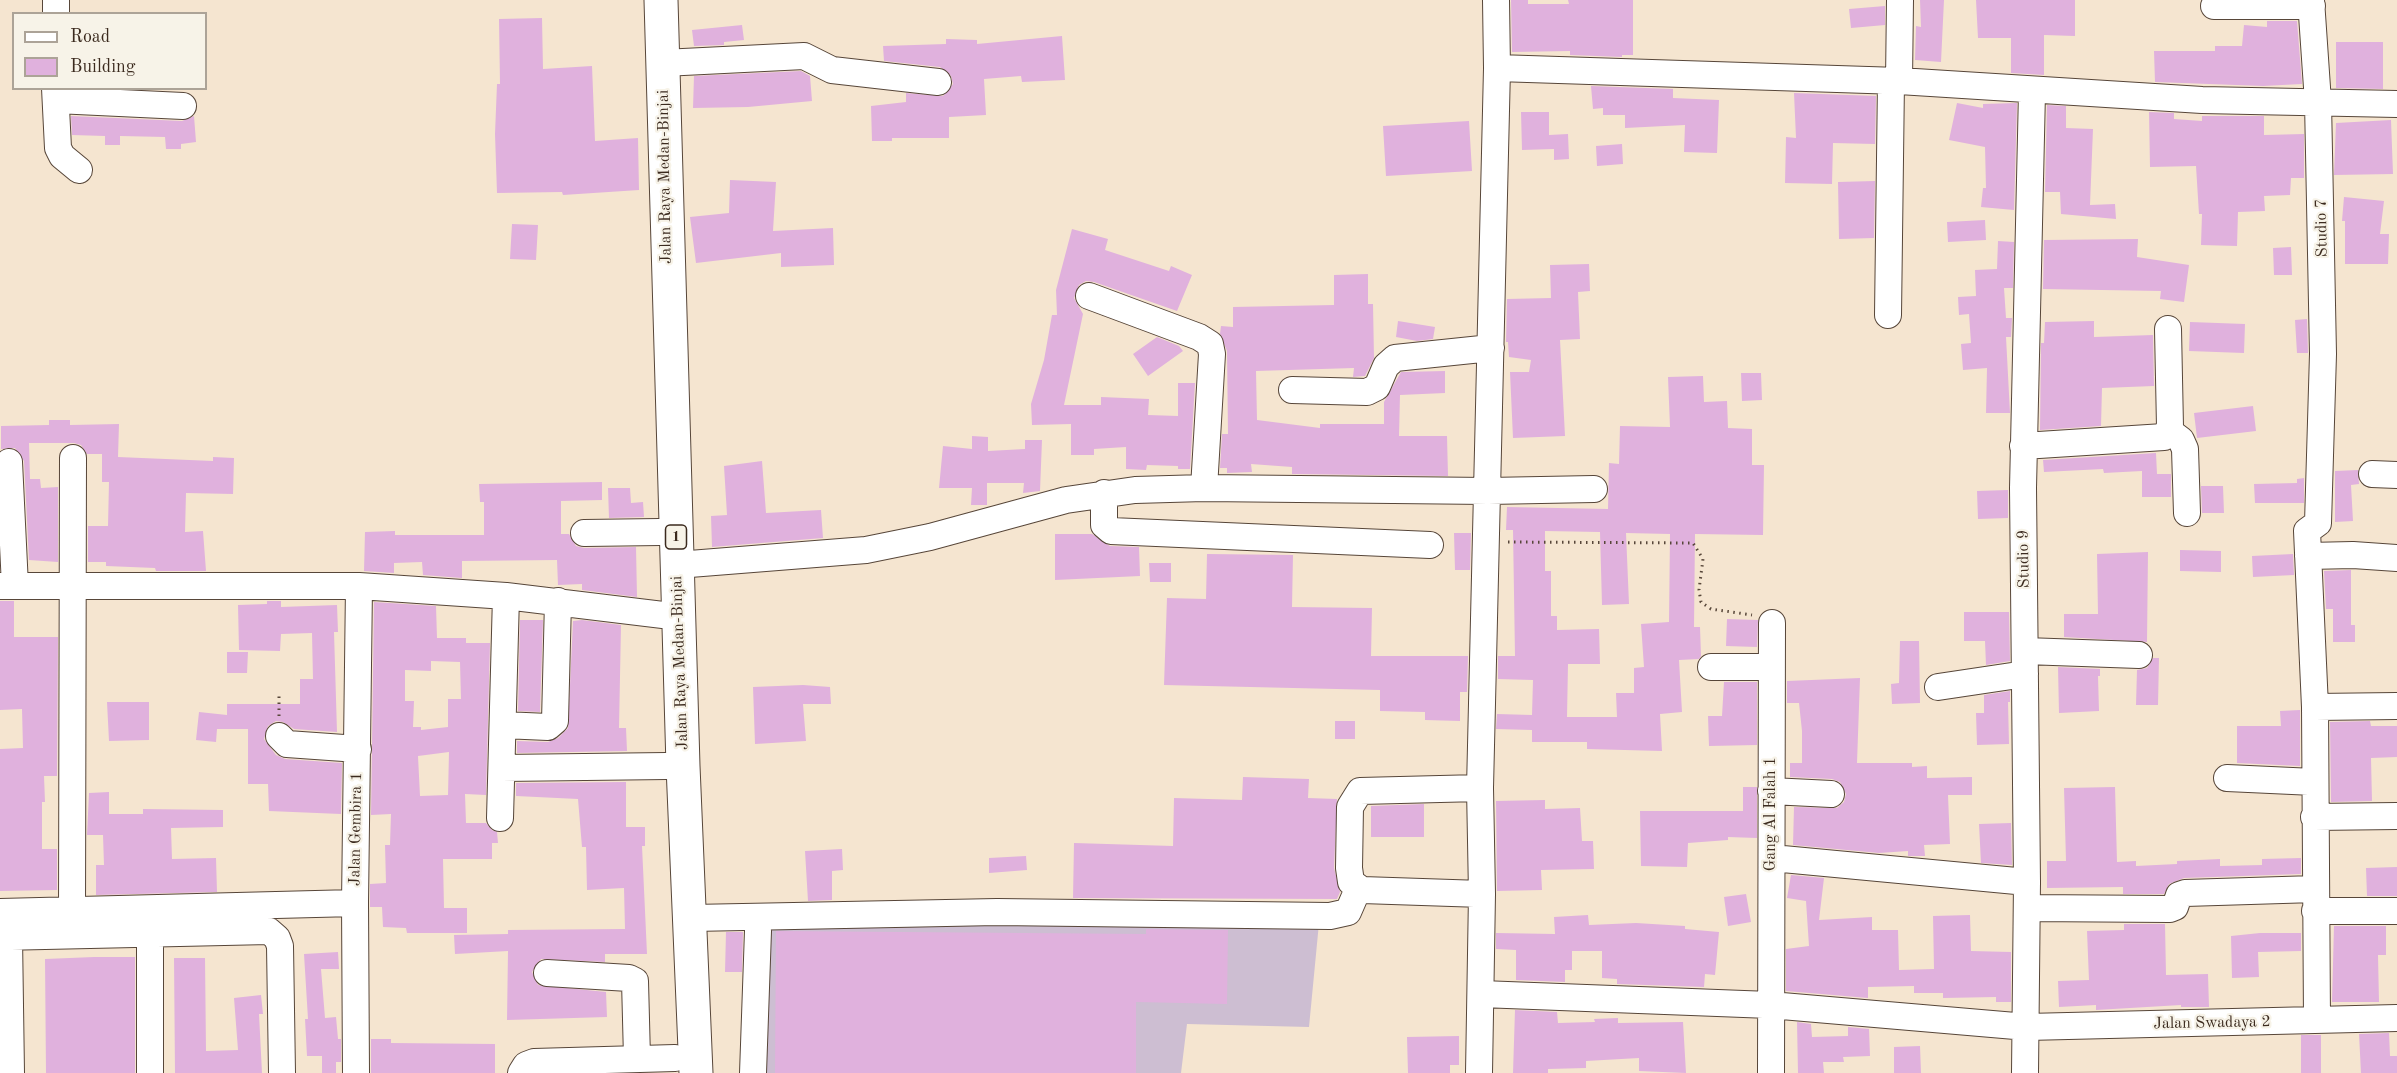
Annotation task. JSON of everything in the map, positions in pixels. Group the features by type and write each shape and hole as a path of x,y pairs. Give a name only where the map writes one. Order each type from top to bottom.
{"highway":[{"name":"Jalan Raya Medan-Binjai","path":"645,0 667,766 682,1068"},
{"name":"Jalan Raya Medan-Binjai","path":"661,0 683,766 692,918 682,1068"}],"street":[{"path":"1479,1073 1482,894 1480,788 1488,542 1497,68 1496,0"},
{"path":"1888,315 1895,81 1900,0"},
{"path":"2214,6 2312,3"},
{"name":"Studio 7","path":"2308,556 2307,531 2318,523 2323,354 2318,102 2312,3"},
{"path":"663,63 804,56 832,70 938,82"},
{"path":"1497,68 1895,81 2032,92 2202,100 2397,104"},
{"name":"Studio 9","path":"2025,1073 2027,882 2023,446 2032,92"},
{"path":"79,170 62,156 58,148 56,94 183,106"},
{"path":"1089,296 1199,337 1210,344 1212,354 1204,488"},
{"path":"2023,446 2160,439 2169,431 2168,329"},
{"path":"1292,390 1367,392 1377,387 1386,366 1395,358 1491,348"},
{"path":"2169,431 2181,440 2185,449 2187,513"},
{"path":"72,912 74,458"},
{"path":"9,462 8,586 359,586 506,596 663,615"},
{"path":"677,565 866,550 930,537 1066,500 1104,493 1204,488 1488,491 1594,489"},
{"path":"1104,493 1104,525 1111,531 1430,545"},
{"path":"584,533 660,532"},
{"path":"2317,1020 2315,707 2308,556 2353,555 2397,558"},
{"name":"Jalan Gembira 1","path":"356,1073 355,903 359,586"},
{"path":"500,818 506,596"},
{"path":"503,725 548,727 555,722 558,601"},
{"name":"Gang Al Falah 1","path":"1771,1073 1772,623"},
{"path":"1938,687 2025,663 2139,655"},
{"path":"1711,667 1771,667"},
{"path":"2315,707 2397,706"},
{"path":"279,736 287,744 358,749"},
{"path":"502,768 667,766"},
{"path":"2227,778 2314,782"},
{"path":"1480,788 1360,791 1350,807 1350,875 1354,886 1358,889 1482,894"},
{"path":"1771,791 1832,794"},
{"path":"2314,817 2397,816"},
{"path":"1772,858 2027,882"},
{"path":"692,918 997,912 1330,916 1348,912 1358,889"},
{"path":"2027,908 2170,909 2175,907 2179,895 2185,893 2315,900 2397,911"},
{"path":"0,912 72,912 355,903"},
{"path":"11,1073 4,937 265,930 275,936 280,946 282,1073"},
{"path":"753,1073 758,931"},
{"path":"150,932 150,1073"},
{"path":"547,973 629,978 635,981 637,1058"},
{"name":"Jalan Swadaya 2","path":"1481,994 1770,1005 2027,1027 2397,1018"},
{"path":"521,1073 526,1065 534,1062 637,1058 682,1068"}],"path":[{"path":"1488,542 1688,542 1696,546 1703,559 1699,597 1705,606 1767,616 1772,623"}],"shaded area":[{"path":"761,919 1319,923 1309,1027 1187,1024 1181,1073 762,1073"}],"building":[{"path":"1511,0 1528,0 1528,4 1569,4 1568,0 1633,0 1633,55 1622,55 1622,57 1570,55 1570,51 1512,52"},
{"path":"1920,0 1944,0 1941,62 1915,60 1916,26 1921,27"},
{"path":"1976,0 2075,0 2075,36 2044,35 2044,75 2011,73 2011,38 1978,38"},
{"path":"1885,6 1885,25 1851,28 1849,9"},
{"path":"542,18 543,69 592,66 595,141 638,138 639,190 563,195 562,192 497,193 495,134 497,84 500,84 499,19"},
{"path":"2267,21 2297,21 2302,84 2263,86 2155,82 2154,51 2215,51 2215,46 2242,46 2244,25 2267,27"},
{"path":"742,25 744,40 724,42 724,45 694,46 692,30"},
{"path":"1062,36 1065,80 1022,82 1021,76 984,79 986,115 949,117 949,138 892,138 892,141 872,141 871,106 906,102 906,93 943,96 953,84 951,76 940,67 884,61 883,46 946,44 946,39 977,40 977,44"},
{"path":"2336,42 2383,42 2383,89 2336,88"},
{"path":"801,71 810,76 812,101 748,107 693,108 694,76"},
{"path":"1591,86 1673,89 1673,98 1719,100 1717,153 1684,152 1685,125 1625,128 1625,115 1603,115 1603,108 1593,109"},
{"path":"1794,93 1876,96 1875,144 1833,143 1832,184 1785,183 1786,137 1796,138"},
{"path":"1957,103 1983,108 1983,104 2017,103 2014,210 1981,207 1983,188 1986,188 1985,147 1949,140"},
{"path":"2047,105 2066,106 2066,128 2093,129 2090,205 2115,204 2116,219 2061,214 2060,192 2045,192"},
{"path":"1521,112 1549,112 1549,135 1568,134 1569,159 1554,160 1554,149 1522,150"},
{"path":"2149,112 2174,113 2174,119 2202,121 2202,116 2264,116 2264,135 2304,134 2304,178 2291,178 2290,195 2264,196 2265,211 2238,212 2237,246 2201,245 2202,214 2199,214 2196,166 2150,167"},
{"path":"71,116 182,121 194,116 196,142 181,144 181,149 166,149 165,137 120,136 120,145 105,145 105,136 72,135"},
{"path":"2391,120 2393,174 2334,175 2336,123"},
{"path":"1469,121 1472,171 1386,176 1383,126"},
{"path":"1622,144 1623,164 1597,166 1596,146"},
{"path":"730,180 776,182 773,231 833,228 834,265 781,267 781,253 696,263 690,217 729,213"},
{"path":"1875,181 1874,238 1839,239 1838,182"},
{"path":"2344,197 2384,201 2380,234 2389,234 2388,264 2345,264 2345,221 2342,221"},
{"path":"1985,220 1986,240 1948,242 1947,222"},
{"path":"512,224 538,225 536,260 510,259"},
{"path":"1072,229 1108,239 1105,250 1169,271 1171,266 1192,275 1177,311 1094,282 1086,281 1079,285 1074,298 1083,314 1064,405 1101,405 1101,397 1149,399 1148,415 1178,416 1178,383 1195,383 1190,469 1178,469 1178,466 1147,465 1146,470 1126,469 1126,447 1094,449 1094,455 1071,455 1071,424 1032,425 1031,404 1044,360 1052,315 1057,315 1056,290"},
{"path":"2138,239 2137,257 2189,265 2184,302 2160,299 2161,291 2043,289 2044,240"},
{"path":"1998,241 2014,242 2013,288 2004,288 2006,318 2012,318 2011,337 2006,337 2010,413 1986,413 1987,368 1963,370 1961,344 1971,343 1969,314 1959,315 1958,297 1976,296 1975,270 1997,269"},
{"path":"2291,247 2292,275 2274,275 2273,248"},
{"path":"1589,264 1590,291 1578,292 1580,339 1560,340 1565,436 1513,438 1510,372 1529,372 1531,360 1509,357 1508,342 1506,342 1507,299 1551,298 1550,265"},
{"path":"1368,274 1368,304 1373,304 1374,358 1365,376 1353,377 1354,368 1256,371 1257,420 1320,428 1320,424 1384,424 1384,402 1401,372 1445,371 1445,393 1400,395 1399,436 1447,436 1448,476 1292,474 1292,467 1251,464 1252,472 1227,473 1227,468 1220,468 1222,434 1228,434 1227,351 1220,334 1221,326 1233,327 1233,307 1334,305 1334,275"},
{"path":"2307,319 2308,353 2297,353 2295,320"},
{"path":"1398,321 1435,327 1433,339 1417,341 1396,337"},
{"path":"2094,321 2094,337 2153,335 2154,386 2102,388 2101,426 2040,430 2041,343 2044,343 2045,322"},
{"path":"2190,322 2245,324 2244,353 2189,351"},
{"path":"1157,337 1179,346 1183,351 1148,376 1133,354"},
{"path":"1741,373 1761,373 1762,400 1742,401"},
{"path":"1703,376 1704,402 1727,401 1728,428 1752,429 1752,465 1764,465 1763,535 1695,534 1694,627 1700,627 1701,656 1699,659 1679,660 1682,712 1660,714 1662,751 1587,749 1587,742 1532,742 1532,730 1496,729 1497,714 1532,715 1533,680 1498,679 1498,656 1515,656 1513,530 1506,530 1507,507 1608,509 1609,463 1619,464 1620,426 1670,427 1668,377","holes":["1545,531 1600,532 1602,605 1629,604 1626,533 1670,534 1669,622 1641,624 1644,667 1634,668 1634,693 1616,693 1617,717 1567,717 1568,664 1600,664 1599,629 1557,630 1557,616 1551,616 1551,571 1545,571"]},
{"path":"2253,406 2256,431 2197,438 2194,413"},
{"path":"49,420 70,420 70,425 119,424 118,457 213,461 213,457 234,458 233,494 186,493 185,532 203,531 206,571 156,571 155,568 106,566 106,562 88,562 88,526 108,526 109,482 102,482 102,454 87,454 81,445 74,443 29,443 30,479 40,479 41,488 58,487 58,562 29,560 24,461 15,448 1,449 1,426 49,425"},
{"path":"972,436 988,437 988,451 1025,449 1025,440 1042,440 1040,491 1023,493 1024,483 987,483 987,505 971,505 972,488 939,488 943,446 972,449"},
{"path":"2156,453 2157,474 2171,474 2171,497 2142,497 2142,471 2104,473 2103,469 2044,472 2043,460"},
{"path":"762,461 766,513 821,510 823,538 712,547 711,516 727,515 724,466"},
{"path":"2358,470 2359,484 2351,485 2353,521 2335,522 2335,471"},
{"path":"2304,478 2304,503 2255,503 2254,484 2297,483 2297,479"},
{"path":"602,482 602,500 561,501 561,534 569,534 576,546 584,548 636,547 637,597 582,590 582,584 558,585 557,560 462,561 462,578 423,575 422,562 394,563 394,573 364,571 365,532 395,531 395,535 484,535 484,502 480,502 479,484"},
{"path":"2201,486 2223,486 2224,513 2202,513"},
{"path":"608,488 630,488 631,503 643,502 644,517 609,518"},
{"path":"2008,490 2008,518 1978,519 1977,491"},
{"path":"1454,533 1471,533 1470,570 1455,570"},
{"path":"1055,534 1092,534 1110,546 1139,547 1140,576 1055,580"},
{"path":"2180,550 2221,551 2221,572 2180,571"},
{"path":"2148,552 2147,642 2064,637 2064,614 2098,614 2097,554"},
{"path":"1207,554 1293,555 1292,607 1372,608 1371,656 1468,656 1467,692 1460,692 1460,721 1425,720 1425,712 1380,711 1380,690 1164,685 1167,598 1206,599"},
{"path":"2293,554 2294,575 2253,577 2252,556"},
{"path":"1149,563 1171,563 1171,582 1150,582"},
{"path":"2351,570 2351,625 2355,625 2355,642 2333,642 2333,609 2326,609 2324,571"},
{"path":"0,601 14,601 14,637 58,637 57,776 44,776 45,802 42,802 42,849 57,849 57,890 0,891 0,749 23,748 22,709 0,710"},
{"path":"267,601 281,601 281,607 337,605 338,632 334,632 337,732 294,729 283,722 276,721 268,726 264,739 276,755 285,759 342,763 341,814 269,811 268,784 248,784 248,729 217,729 216,742 196,740 199,712 227,715 227,704 300,704 300,679 313,679 312,633 281,634 280,651 239,650 238,605 267,604"},
{"path":"374,602 436,606 437,638 466,638 466,643 490,643 486,795 465,794 466,823 486,823 497,832 498,843 492,843 492,859 443,859 444,908 467,908 467,933 407,933 406,928 383,927 382,907 370,907 370,884 386,883 385,845 390,845 391,814 371,815","holes":["431,661 460,662 461,699 448,699 448,727 421,730 421,727 413,727 414,701 405,701 405,670 431,671","449,752 448,795 420,796 418,756"]},
{"path":"1964,612 2009,612 2010,661 1986,665 1985,641 1964,641"},
{"path":"1727,619 1758,620 1757,647 1726,646"},
{"path":"520,620 543,620 540,712 518,711"},
{"path":"573,621 621,625 619,728 626,728 627,751 517,753 517,741 548,742 558,738 568,728"},
{"path":"1900,641 1919,641 1920,703 1892,704 1891,684 1899,683"},
{"path":"227,652 248,652 247,673 227,673"},
{"path":"2153,658 2159,658 2158,705 2136,705 2137,670 2147,668"},
{"path":"2058,667 2100,669 2100,676 2098,676 2099,711 2059,713"},
{"path":"1860,678 1857,763 1912,763 1912,767 1927,766 1927,778 1972,777 1972,795 1948,795 1950,844 1924,845 1925,856 1908,856 1908,851 1879,853 1793,845 1794,807 1837,808 1844,802 1846,794 1840,782 1832,779 1790,777 1790,763 1802,763 1802,731 1799,703 1787,703 1787,681"},
{"path":"1724,682 1757,682 1757,745 1709,746 1708,716 1722,716"},
{"path":"803,685 830,687 831,704 803,704 806,741 755,744 753,687"},
{"path":"2010,691 2009,744 1977,745 1976,713 1984,713 1984,695"},
{"path":"107,702 149,702 149,740 109,741"},
{"path":"2300,710 2300,766 2237,763 2237,726 2281,726 2280,711"},
{"path":"1335,721 1355,721 1355,739 1335,739"},
{"path":"2370,721 2371,726 2397,726 2397,757 2371,758 2372,801 2331,802 2330,722"},
{"path":"1243,777 1309,779 1308,798 1337,799 1334,868 1340,892 1337,899 1073,898 1074,843 1173,846 1174,798 1242,800"},
{"path":"626,782 626,827 645,827 645,846 642,846 647,954 605,954 605,962 541,959 532,972 538,985 606,992 607,1017 507,1020 508,951 455,954 454,935 508,934 508,930 625,929 624,888 587,890 586,847 582,847 578,799 516,796 516,783"},
{"path":"1743,787 1757,787 1757,838 1728,837 1728,840 1688,843 1687,867 1641,866 1640,811 1743,811"},
{"path":"2115,787 2117,862 2136,861 2136,866 2220,859 2220,866 2262,865 2262,859 2301,858 2301,874 2184,878 2169,884 2164,894 2123,894 2123,887 2047,888 2047,861 2066,861 2064,788"},
{"path":"109,792 109,814 143,814 143,809 223,810 223,827 171,828 172,859 216,858 217,892 96,895 96,865 104,865 103,835 87,835 89,793"},
{"path":"1545,800 1545,809 1580,808 1582,841 1593,841 1594,869 1541,870 1542,890 1497,891 1496,801"},
{"path":"1424,804 1424,837 1371,837 1371,806"},
{"path":"2011,823 2012,865 1981,863 1979,824"},
{"path":"842,849 843,870 832,871 832,900 808,901 805,851"},
{"path":"1026,856 1027,870 989,873 989,858"},
{"path":"2397,867 2397,896 2367,896 2366,868"},
{"path":"1791,875 1824,878 1819,920 1872,917 1872,930 1898,930 1899,970 1934,969 1933,916 1970,915 1971,951 2011,952 2011,1002 1996,1002 1996,997 1943,998 1943,993 1914,993 1914,986 1868,987 1868,998 1786,991 1786,949 1809,946 1806,901 1787,898"},
{"path":"1746,894 1751,922 1728,926 1724,897"},
{"path":"1588,915 1589,925 1636,923 1685,926 1685,929 1719,932 1715,975 1705,974 1704,987 1617,984 1617,979 1602,978 1602,951 1572,951 1572,970 1565,970 1565,982 1516,980 1516,950 1496,949 1496,933 1555,934 1554,917"},
{"path":"2124,924 2165,924 2166,975 2208,974 2209,1007 2181,1007 2181,1005 2096,1010 2096,1005 2059,1007 2058,981 2089,980 2087,931 2124,930"},
{"path":"2334,926 2386,926 2386,955 2378,955 2379,1002 2332,1002"},
{"path":"1146,929 1228,930 1227,1004 1136,1002 1136,1073 775,1073 776,931 1146,934"},
{"path":"726,932 743,932 742,972 725,972"},
{"path":"2301,933 2301,951 2258,952 2259,977 2232,978 2231,936"},
{"path":"338,952 339,969 321,969 325,1018 336,1017 338,1039 341,1039 341,1062 336,1062 336,1073 322,1073 322,1056 307,1056 305,1019 308,1019 304,954"},
{"path":"135,957 135,1073 46,1073 45,959"},
{"path":"174,958 205,958 206,1051 238,1050 234,998 261,995 263,1014 259,1014 262,1073 175,1073"},
{"path":"1515,1010 1557,1012 1558,1023 1595,1022 1594,1019 1618,1018 1618,1023 1683,1022 1686,1073 1639,1071 1639,1058 1586,1061 1586,1068 1548,1069 1548,1073 1513,1073"},
{"path":"1797,1022 1811,1024 1812,1037 1848,1036 1848,1027 1869,1029 1870,1056 1843,1057 1844,1062 1823,1062 1824,1073 1798,1073"},
{"path":"2389,1033 2390,1056 2397,1056 2397,1073 2361,1073 2359,1034"},
{"path":"2301,1035 2321,1035 2321,1073 2301,1073"},
{"path":"1459,1036 1459,1065 1450,1065 1450,1073 1408,1073 1407,1037"},
{"path":"371,1039 391,1039 391,1043 495,1044 495,1073 371,1073"},
{"path":"1920,1046 1921,1073 1894,1073 1894,1047"}]}
